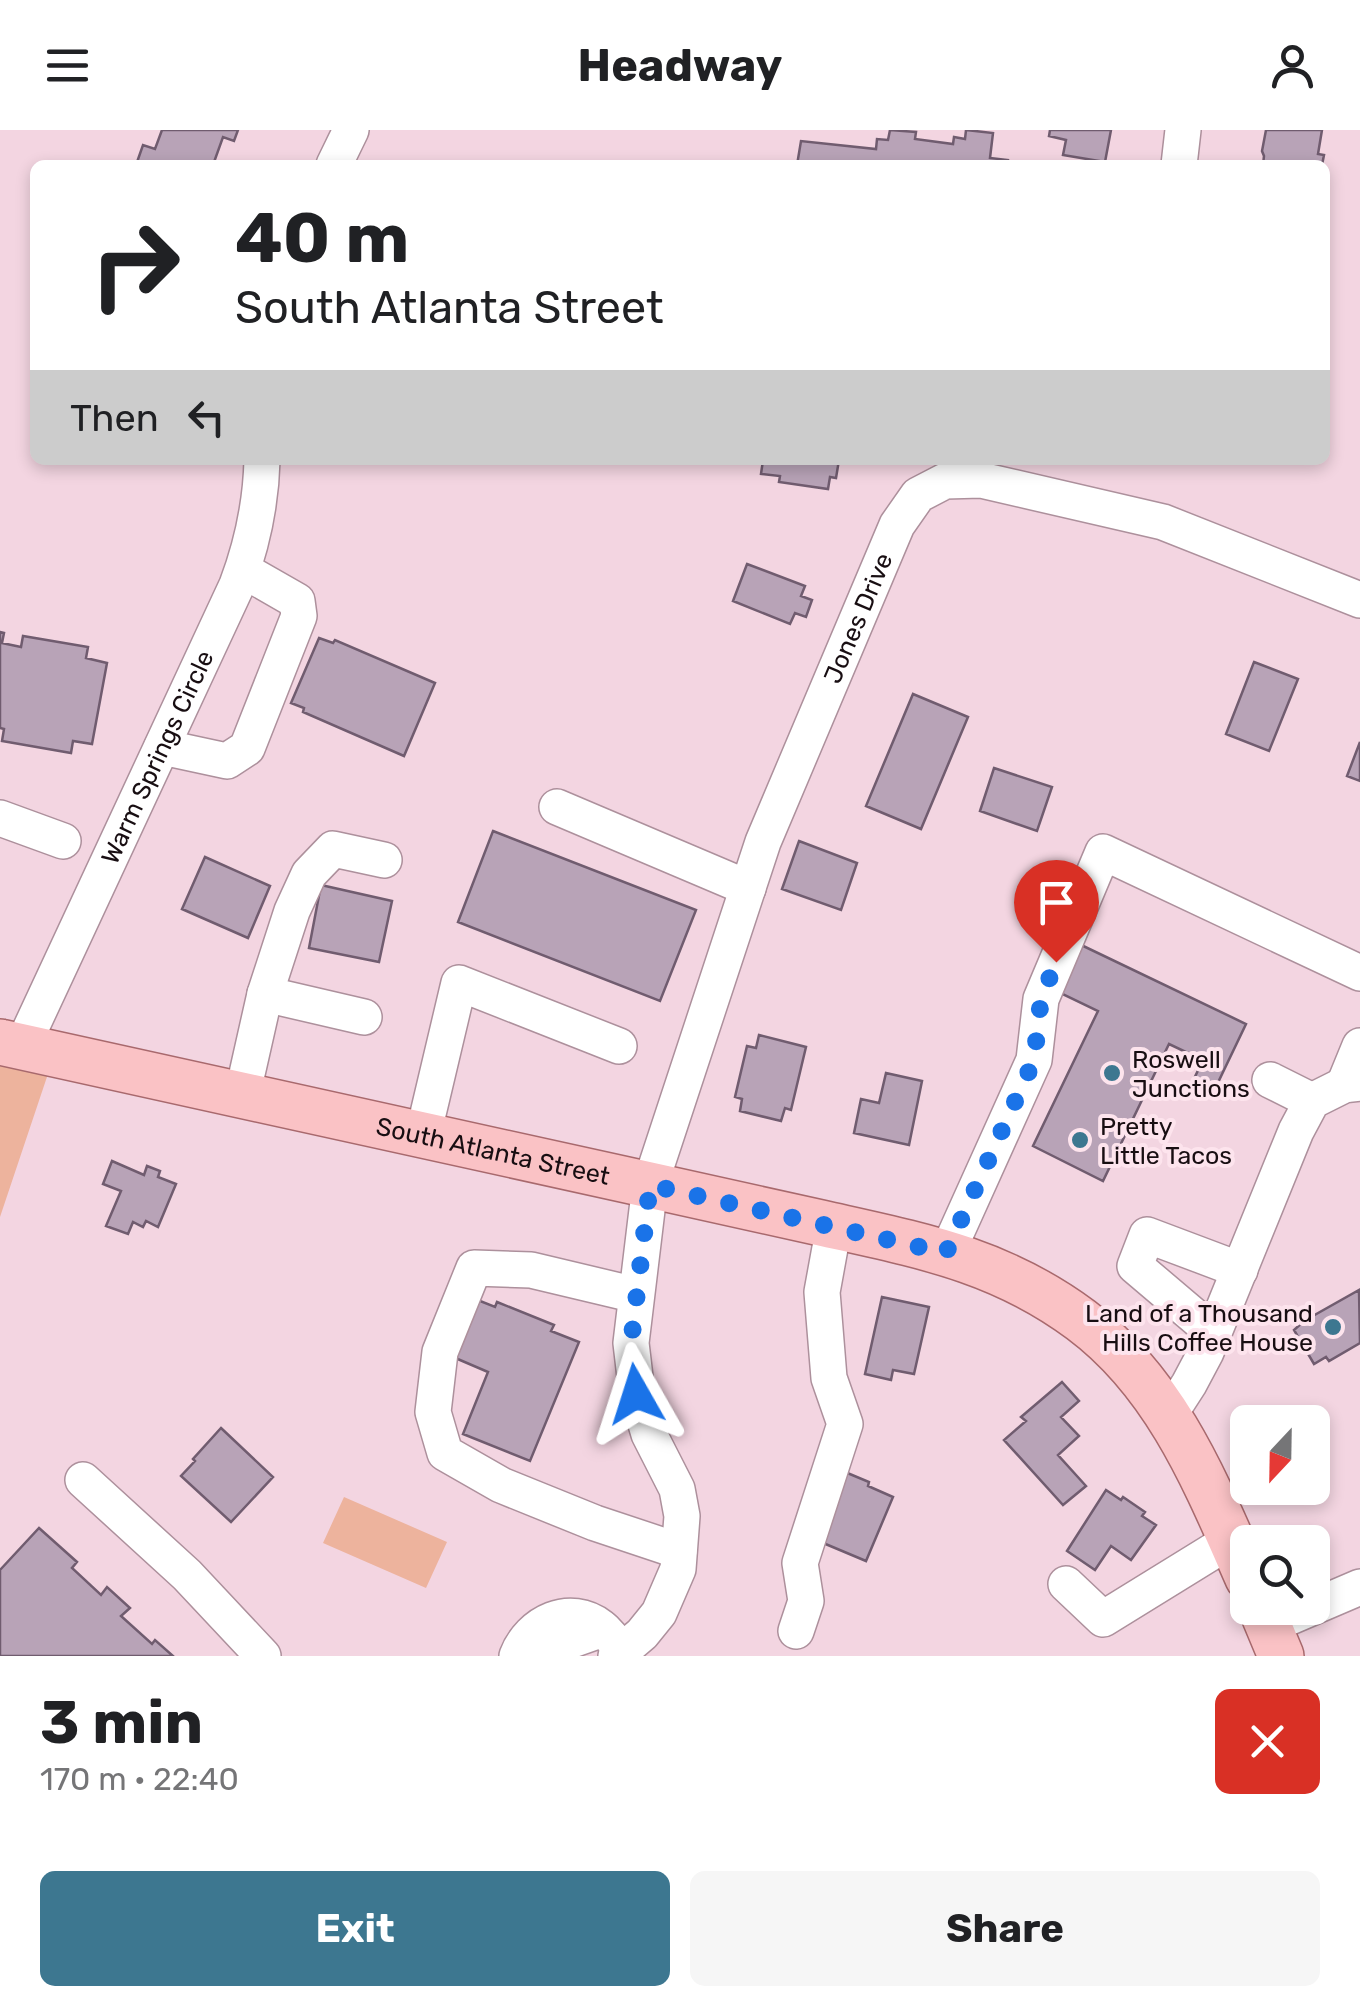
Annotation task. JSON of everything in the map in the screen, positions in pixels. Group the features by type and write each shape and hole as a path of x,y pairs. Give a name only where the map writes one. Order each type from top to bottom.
{"main road":[{"name":"South Atlanta Street","path":"11,1045 834,1226 972,1260 1029,1285 1084,1322 1131,1366 1169,1415 1197,1464 1230,1539"}],"street":[{"path":"337,160 352,130"},
{"path":"1180,160 1183,130"},
{"name":"Warm Springs Circle","path":"11,1045 162,747 243,570 251,548 262,465"},
{"name":"Jones Drive","path":"614,1646 642,1634 659,1612 678,1569 680,1551 682,1516 677,1489 649,1434 636,1394 631,1343 650,1185 764,842 897,524 918,495 946,481 981,480 1163,522 1360,600"},
{"path":"162,747 227,760 247,748 299,616 296,601 243,570"},
{"path":"557,807 748,888"},
{"path":"0,818 63,841"},
{"path":"242,1096 265,994 308,874 333,849 384,860"},
{"path":"946,1253 1034,1060 1041,999 1103,852 1360,973"},
{"path":"423,1135 459,982 619,1046"},
{"path":"265,994 364,1017"},
{"path":"1169,1415 1190,1384 1214,1333 1312,1100 1352,1084 1360,1046"},
{"path":"1270,1080 1312,1100"},
{"path":"796,1631 806,1601 800,1563 845,1424 829,1378 822,1292 834,1226"},
{"path":"1214,1333 1135,1266 1147,1235 1240,1270"},
{"path":"636,1295 531,1270 474,1268 440,1352 432,1412 445,1453 501,1485 595,1524 680,1551"},
{"path":"84,1480 188,1575 262,1656"},
{"path":"1066,1584 1103,1619 1230,1563"},
{"path":"1270,1630 1360,1587"},
{"path":"517,1656 537,1626 568,1616 584,1618 614,1646"},
{"path":"527,1656 614,1646"}],"shaded area":[{"path":"0,1037 56,1050 0,1217"},
{"path":"344,1497 447,1542 426,1588 323,1543"}],"building":[{"path":"162,130 238,130 234,141 223,137 215,160 138,160 143,145 155,149"},
{"path":"890,130 916,132 915,139 953,144 954,137 965,139 966,130 993,133 990,158 1008,160 798,160 801,141 876,149 877,139 888,140"},
{"path":"1050,130 1111,130 1105,160 1063,155 1066,140 1049,136"},
{"path":"1266,130 1322,130 1318,154 1324,155 1323,160 1264,160"},
{"path":"762,465 838,465 836,478 830,477 828,489 779,482 780,476 761,474"},
{"path":"747,564 805,586 801,596 812,600 806,617 795,613 790,624 733,601"},
{"path":"0,632 4,633 2,643 21,647 23,636 88,647 86,658 107,663 92,744 73,741 71,753 2,741"},
{"path":"319,638 333,643 335,640 435,683 404,756 303,712 304,708 291,703"},
{"path":"1254,662 1298,679 1269,751 1226,734"},
{"path":"913,694 968,717 921,829 866,806"},
{"path":"1360,742 1360,781 1347,776"},
{"path":"994,768 1052,787 1037,831 980,811"},
{"path":"493,831 696,910 660,1001 458,922"},
{"path":"799,841 857,863 841,910 782,889"},
{"path":"205,857 270,886 248,938 182,909"},
{"path":"321,885 392,901 379,962 309,948"},
{"name":"Roswell Junctions","path":"1077,943 1246,1024 1212,1095 1191,1085 1203,1060 1169,1044 1103,1181 1033,1146 1098,1011 1054,990"},
{"path":"759,1035 806,1047 791,1110 785,1108 781,1121 740,1111 742,1099 735,1097 747,1046 756,1048"},
{"path":"886,1073 922,1081 909,1145 854,1133 861,1099 879,1103"},
{"path":"112,1161 144,1175 147,1166 160,1171 158,1177 176,1184 158,1227 146,1221 143,1227 133,1222 128,1234 106,1226 121,1191 103,1184"},
{"path":"1359,1290 1360,1343 1329,1361 1326,1357 1314,1364 1294,1330"},
{"path":"470,1297 495,1307 497,1302 554,1325 551,1331 579,1342 530,1461 463,1434 488,1372 446,1354"},
{"path":"882,1297 929,1307 914,1374 893,1370 891,1380 865,1374"},
{"path":"1062,1382 1079,1401 1061,1417 1079,1436 1058,1455 1086,1486 1063,1505 1004,1440 1026,1421 1021,1417"},
{"path":"221,1428 273,1477 231,1522 181,1476"},
{"path":"845,1472 893,1497 866,1561 816,1540"},
{"path":"1106,1490 1145,1512 1142,1516 1156,1525 1131,1560 1111,1546 1095,1570 1067,1551"},
{"path":"39,1528 77,1562 72,1568 101,1595 107,1587 130,1608 121,1616 152,1644 155,1640 173,1656 0,1656 0,1570"}],"place":[{"name":"Roswell Junctions","path":"1112,1073"},
{"name":"Pretty Little Tacos","path":"1080,1140"},
{"name":"Land of a Thousand Hills Coffee House","path":"1333,1327"}],"route":[{"path":"636,1394 631,1343 650,1185 946,1253 1034,1060 1041,999 1056,962"}]}
